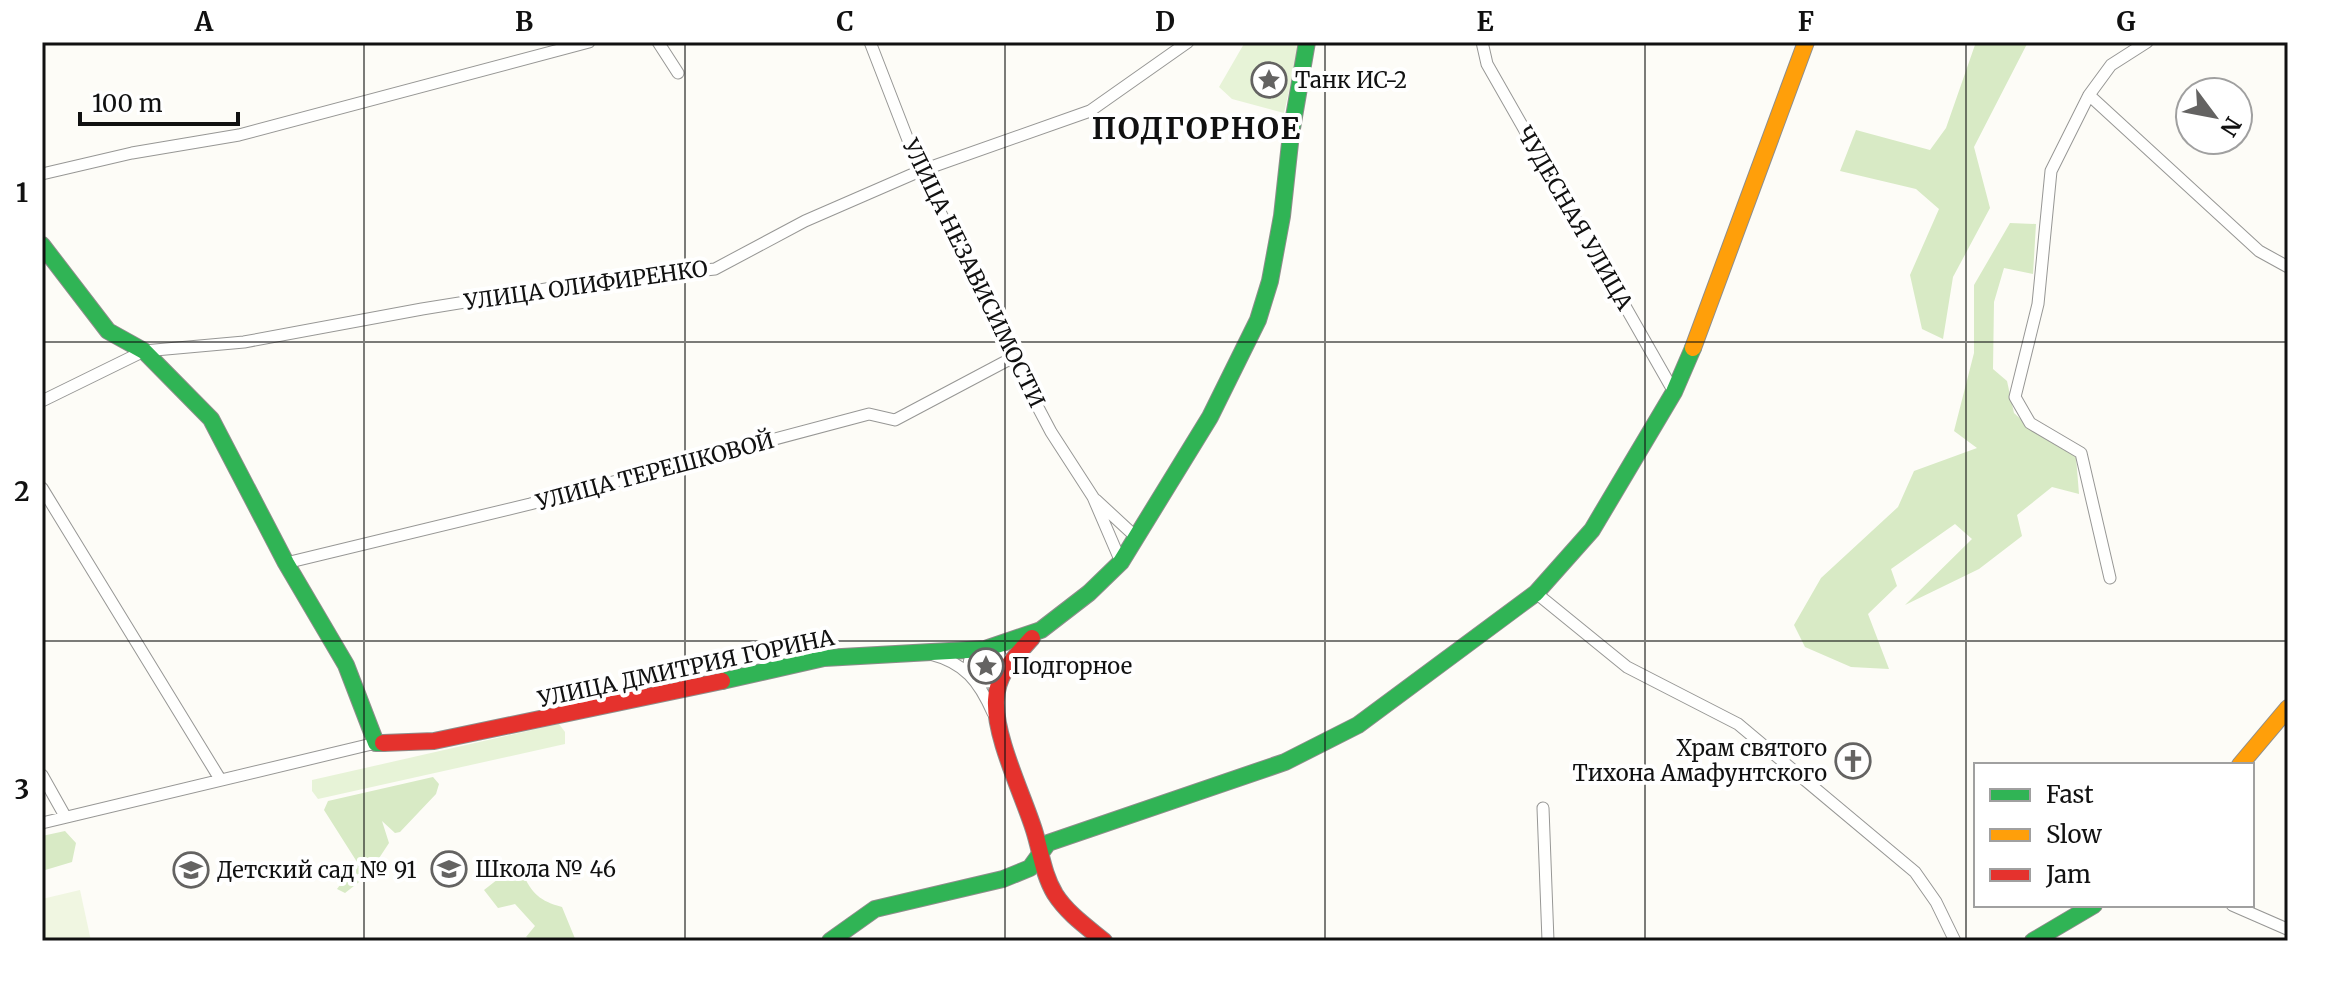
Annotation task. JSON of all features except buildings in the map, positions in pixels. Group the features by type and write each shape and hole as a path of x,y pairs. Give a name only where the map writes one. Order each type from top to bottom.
{"street":[{"path":"42,174 132,153 239,135 589,42"},
{"path":"658,42 678,73"},
{"name":"УЛИЦА НЕЗАВИСИМОСТИ","path":"870,42 920,171 1051,432 1093,497"},
{"name":"УЛИЦА ОЛИФИРЕНКО","path":"42,401 144,351 244,342 589,282 715,269 805,221 920,171 1090,111 1188,42"},
{"name":"УЛИЦА ДМИТРИЯ ГОРИНА","path":"376,743 434,741 563,716 824,658 985,649 1041,630 1089,593 1121,562 1210,417 1258,320 1270,281 1282,216 1291,134 1307,42"},
{"name":"ЧУДЕСНАЯ УЛИЦА","path":"1482,42 1487,64 1674,392"},
{"path":"830,941 875,909 1003,879 1030,868 1048,843 1285,762 1358,725 1536,593 1592,530 1674,392 1706,318 1806,42"},
{"path":"2110,578 2081,453 2030,423 2015,397 2038,304 2051,171 2089,95 2111,65 2147,42"},
{"path":"2089,95 2259,251 2288,267"},
{"path":"42,245 108,331 144,351 211,419 286,563 346,665 376,743 42,823"},
{"name":"УЛИЦА ТЕРЕШКОВОЙ","path":"286,563 530,504 869,414 895,420 1012,358"},
{"path":"42,488 220,779"},
{"path":"1093,497 1137,538"},
{"path":"1093,497 1121,562"},
{"path":"1536,593 1627,667 1738,724 1915,872 1936,902 1955,941"},
{"path":"921,652 950,662 989,682 1041,630"},
{"path":"999,726 996,700 1002,672 1000,655 985,649 975,653 970,662 974,677 999,726 1045,873 1065,908 1104,941"},
{"path":"2242,763 2288,708"},
{"path":"42,775 65,816"},
{"path":"1543,808 1548,941"},
{"path":"2033,941 2091,907"},
{"path":"2236,907 2288,930"}],"green space":[{"path":"1245,42 1300,42 1284,113 1232,99 1219,87"},
{"path":"1976,42 2028,42 1974,147 1990,208 1953,277 1943,339 1922,329 1910,275 1939,209 1916,189 1840,171 1856,130 1930,150 1946,128"},
{"path":"2010,223 2036,224 2033,274 2004,268 1994,302 1993,369 2007,381 2014,413 2037,434 2076,457 2079,494 2052,487 2017,515 2022,536 1979,569 1905,605 1972,539 1955,524 1891,569 1897,586 1868,614 1889,669 1851,667 1805,647 1794,625 1821,578 1898,507 1914,471 1977,448 1954,431 1974,353 1974,285"},
{"path":"986,654 995,657 998,666 995,675 986,678 977,675 974,666 977,657"},
{"path":"559,724 565,732 565,744 318,799 312,791 312,780"},
{"path":"433,777 439,784 436,794 400,832 395,833 382,821 389,843 368,875 345,893 337,889 357,862 324,810 328,801"},
{"path":"65,831 76,843 72,862 42,871 42,836"},
{"path":"507,872 522,872 538,896 562,907 576,941 534,941 526,937 535,926 515,904 498,908 484,890"},
{"path":"80,890 91,941 42,941 42,899"}],"traffic: fast":[{"path":"722,681 824,658 985,649 1041,630 1089,593 1121,562 1210,417 1258,320 1270,281 1282,216 1291,134 1307,42"},
{"path":"42,245 108,331 144,351 211,419 286,563 346,665 376,743 383,743"},
{"path":"830,941 875,909 1003,879 1030,868 1048,843 1285,762 1358,725 1536,593 1592,530 1674,392 1693,348"},
{"path":"2033,941 2091,907"}],"traffic: slow":[{"path":"1693,348 1806,42"},
{"path":"2242,763 2288,708"}],"traffic: jam":[{"path":"1032,638 1008,666 997,690 1000,731 1051,886 1065,907 1104,941"},
{"path":"383,743 434,741 722,681"}],"place":[{"name":"Танк ИС-2","path":"1269,80"},
{"name":"Подгорное","path":"986,666"},
{"name":"Храм святого Тихона Амафунтского","path":"1853,761"},
{"name":"Школа № 46","path":"449,869"},
{"name":"Детский сад № 91","path":"191,870"}],"district":[{"name":"ПОДГОРНОЕ","path":"1197,129"}]}
